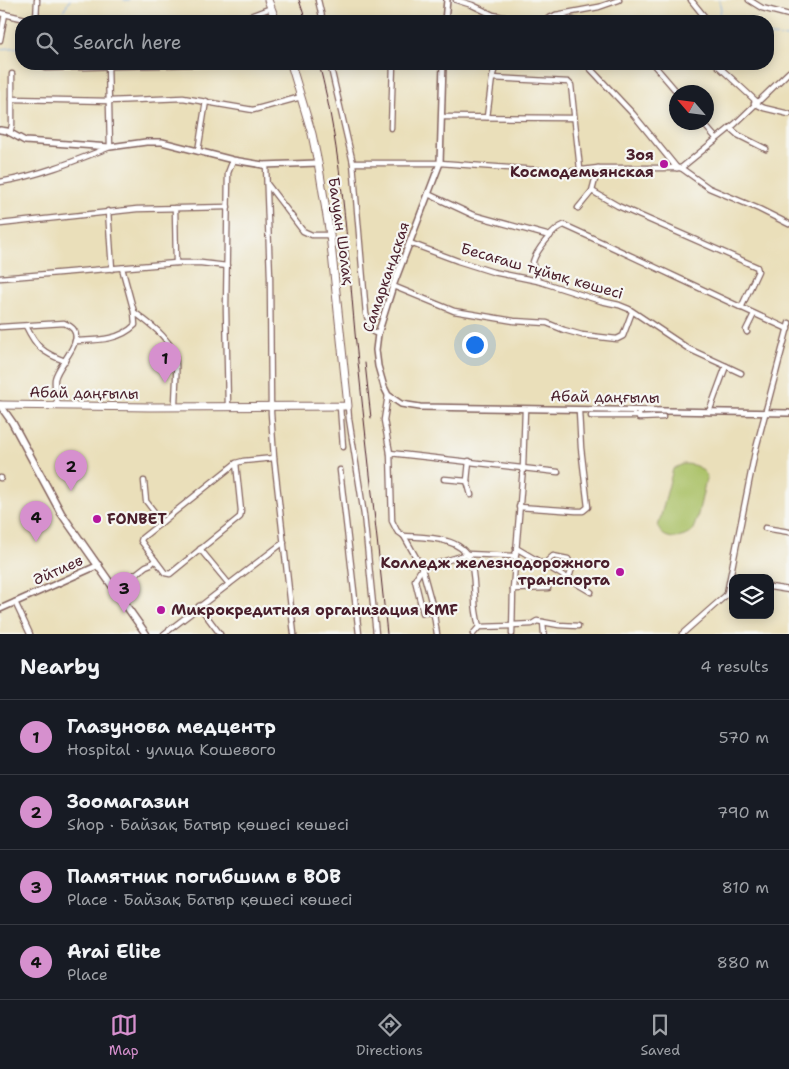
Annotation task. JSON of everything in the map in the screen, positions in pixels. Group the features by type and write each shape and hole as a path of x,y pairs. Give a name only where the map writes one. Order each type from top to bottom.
{"main road":[{"path":"268,0 274,15"},
{"name":"Балуан Шолақ","path":"293,70 312,134 330,234 348,406"},
{"path":"0,405 12,422 61,513 100,565 146,634"},
{"name":"Абай даңғылы","path":"0,405 348,406"}],"street":[{"path":"36,15 37,0"},
{"path":"318,0 322,15"},
{"path":"446,15 447,0"},
{"path":"456,0 493,15"},
{"path":"556,15 600,7 619,0"},
{"path":"691,0 703,15"},
{"path":"749,0 762,8 789,15"},
{"path":"253,15 271,8"},
{"path":"0,40 3,14"},
{"path":"108,70 110,147"},
{"path":"331,70 354,163 366,314 373,332 378,334"},
{"path":"391,128 393,70"},
{"name":"Самаркандская","path":"388,395 378,366 376,350 378,334 393,286 440,163 443,70"},
{"path":"487,117 494,70"},
{"path":"592,70 633,114 679,168 708,188 760,209 789,224"},
{"path":"658,70 670,85"},
{"path":"722,70 756,103 764,108 789,114"},
{"path":"354,163 440,163 567,172 598,168 679,168 730,128 789,72"},
{"path":"10,133 12,125 12,74"},
{"path":"492,78 568,82 572,85 580,169"},
{"path":"12,99 109,101 183,98 253,110 301,97"},
{"path":"198,151 206,101"},
{"path":"442,117 574,118"},
{"path":"730,128 738,135 766,149"},
{"path":"0,130 25,141 110,147 146,142 162,142 233,160 266,165 318,163"},
{"path":"709,130 716,138"},
{"path":"0,182 15,180 82,159 110,147"},
{"path":"228,406 228,173 233,160"},
{"path":"266,165 268,185 271,406 274,458 294,634"},
{"path":"578,208 592,191 598,168"},
{"path":"268,185 303,231 312,235 330,234"},
{"path":"592,191 618,206 757,267 758,271 741,308"},
{"path":"428,194 473,215 550,236"},
{"path":"0,224 108,212 228,207"},
{"path":"175,208 176,263"},
{"path":"108,212 112,269"},
{"path":"538,281 533,268 533,262 550,236 560,226 564,225 754,314 788,326 755,452 727,593 682,634"},
{"name":"Бесағаш тұйық көшесі","path":"410,243 493,272 538,281 601,301 619,304 689,349 741,373"},
{"path":"0,278 176,263 227,266"},
{"path":"75,341 107,340 135,325 134,312 122,268"},
{"path":"393,286 454,311 514,321 548,323 564,330 601,338 617,339 623,336 632,312"},
{"path":"134,312 160,334 172,348 176,361 175,407"},
{"path":"747,332 746,330 754,314"},
{"path":"0,327 64,323 74,330 75,341 55,378 58,406"},
{"path":"26,326 30,336 46,354 65,361"},
{"path":"709,412 726,366"},
{"path":"388,395 384,420 390,453 392,521 397,531 404,536 422,568 434,612 437,634"},
{"name":"Абай даңғылы","path":"388,395 401,404 420,408 579,410 639,414 709,412 789,413"},
{"path":"340,406 343,447"},
{"path":"348,406 364,515 376,634"},
{"path":"512,634 512,589 523,467 525,410"},
{"path":"519,507 583,511 588,507 581,448 579,410"},
{"path":"591,416 639,414 639,418 663,418"},
{"path":"390,453 558,472"},
{"path":"236,463 241,514 169,574 165,573 141,542 142,538 236,463 274,458"},
{"path":"469,461 467,482 471,495"},
{"path":"340,470 359,634"},
{"path":"444,479 467,482"},
{"path":"144,481 146,501 162,522"},
{"path":"765,528 789,532"},
{"path":"404,536 446,540 468,554 475,576 475,607 479,627"},
{"path":"164,634 284,542"},
{"path":"200,549 228,584"},
{"path":"434,612 423,613 416,580 422,568 468,554 513,556 516,550"},
{"path":"516,550 591,592"},
{"path":"544,564 553,556 568,559 572,564 568,579"},
{"path":"116,590 155,560"},
{"name":"Әйтиев","path":"0,609 100,565"},
{"path":"512,589 548,588"},
{"path":"774,588 789,590"},
{"path":"15,602 30,634"},
{"path":"199,606 220,634"},
{"path":"473,634 479,627 532,624 537,621 578,626"},
{"path":"543,622 544,634"}],"green space":[{"path":"683,464 696,466 707,476 693,529 684,536 673,538 664,535 658,527 673,469"}],"waterway":[{"path":"62,15 70,0"},
{"path":"124,0 129,0"},
{"path":"719,0 721,9 720,15"},
{"path":"774,36 789,37"},
{"path":"0,49 15,48"}],"railway":[{"path":"299,0 304,15"},
{"path":"320,70 333,130 343,198 387,634"},
{"path":"365,363 371,418"}],"place":[{"name":"Зоя Космодемьянская","path":"664,164"},
{"name":"Глазунова медцентр","path":"165,383"},
{"name":"Зоомагазин","path":"71,491"},
{"name":"FONBET","path":"97,519"},
{"name":"Arai Elite","path":"36,542"},
{"name":"Колледж железнодорожного транспорта","path":"620,572"},
{"name":"Микрокредитная организация KMF","path":"161,610"},
{"name":"Памятник погибшим в ВОВ","path":"124,613"}]}
